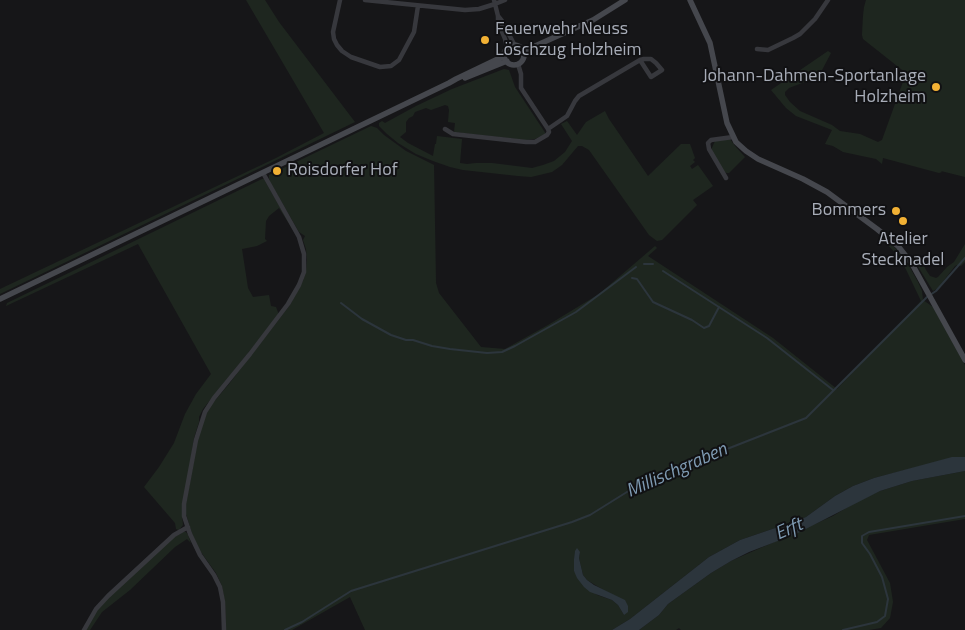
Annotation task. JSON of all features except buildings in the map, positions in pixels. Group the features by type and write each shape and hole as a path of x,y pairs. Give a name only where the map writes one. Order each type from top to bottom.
{"main road":[{"path":"524,52 593,20 625,0"},
{"path":"690,0 710,43 726,118 733,137 739,146 750,154 827,192 892,240 905,255 965,360"},
{"path":"514,44 520,46 524,52 523,59 518,64 512,64 506,59 505,52 507,48 514,44"},
{"path":"0,299 449,83 506,59"}],"street":[{"path":"340,0 333,32 337,45 351,57 380,67 391,66 399,60 414,32 418,6"},
{"path":"365,0 465,10 478,9 494,2 505,0"},
{"path":"757,49 768,50 800,34 815,20 828,0"},
{"path":"494,2 498,22 507,48"},
{"path":"498,16 514,44"},
{"path":"445,129 452,134 535,142 547,135 548,130 567,116 579,96 640,60 651,59 662,70 652,77 640,60"},
{"path":"518,64 521,74 521,88 548,130"},
{"path":"726,178 709,149 708,143 710,140 733,137"},
{"path":"224,630 223,602 220,587 214,574 200,555 184,516 184,504 196,440 205,412 288,304 304,272 304,254 299,236 262,173"},
{"path":"84,630 96,609 108,596 174,535 188,527"}],"shaded area":[{"path":"246,0 265,0 279,22 355,122 0,294 0,289 276,158 324,133"},
{"name":"Johann-Dahmen-Sportanlage Holzheim","path":"866,0 965,0 965,177 941,171 939,173 883,158 882,164 876,159 843,152 825,144 832,130 796,116 786,108 771,90 828,51 831,53 818,79 789,88 785,95 800,111 832,125 840,131 860,134 878,142 882,140 904,79 909,81 911,77 863,39 863,16"},
{"path":"504,69 509,70 515,87 546,134 535,139 525,140 454,132 455,123 448,122 449,110 448,106 445,105 431,110 426,108 415,112 406,122 406,132 400,137 433,156 437,136 462,139 460,163 492,163 532,168 554,161 565,152 572,141 561,124 567,121 577,135 586,122 605,111 648,176 681,144 690,144 695,162 690,166 692,169 698,165 713,186 693,200 697,205 662,240 657,241 649,235 589,150 582,146 578,146 562,165 552,172 531,177 518,176 463,170 433,161 416,154 398,143 379,126 379,123 382,121 385,123 452,89"},
{"path":"371,126 377,128 406,151 434,165 436,283 439,293 481,347 505,349 548,325 599,294 655,246 657,248 648,256 773,338 837,389 921,301 901,259 886,243 888,241 904,257 922,291 923,300 933,307 965,365 965,457 952,458 874,478 853,486 835,496 806,517 740,540 709,557 630,619 612,630 365,630 350,597 292,630 226,630 222,586 216,573 198,548 186,514 186,504 199,434 204,418 212,404 290,305 303,281 306,271 306,249 303,240 305,236 299,232 270,182 269,175","holes":["575,551 580,552 579,558 583,575 587,580 625,601 624,615 618,605 612,600 597,595 574,571"]},
{"path":"730,139 745,157 727,173 724,172 711,150 715,141"},
{"path":"264,179 293,230 279,208 266,221 265,239 267,241 257,246 242,249 248,288 253,297 269,295 271,306 276,307 279,315 203,409 199,417 182,516 183,525 179,530 176,529 175,523 144,487 174,443 185,414 196,394 211,374 138,244 6,306 7,303"},
{"path":"965,244 965,262 961,266 955,266 938,288 933,291 914,260 919,256 930,276 936,278 954,262"},
{"path":"965,471 965,519 869,535 867,540 890,583 893,602 890,618 881,628 869,630 681,630 679,628 676,630 639,630 659,615 668,604 731,561 833,516 858,501 880,491 912,481"},
{"path":"186,532 191,543 187,539 175,547 130,590 102,612 90,630 85,630 99,606 173,538"}],"water":[{"name":"Erft","path":"952,457 965,457 965,471 912,481 880,491 796,534 731,561 668,604 659,615 639,630 612,630 630,619 709,557 740,540 806,517 835,496 853,486 874,478"},
{"path":"577,548 580,552 579,558 583,575 594,585 625,600 628,612 624,615 618,605 612,600 590,592 577,578 574,571 574,559"}],"waterway":[{"name":"Millischgraben","path":"285,630 302,622 351,591 572,522 590,515 643,482 806,418 927,297 936,291 965,258"},
{"path":"644,264 653,264"},
{"path":"341,303 362,319 391,335 406,340 450,349 487,353 502,352 576,312 636,267"},
{"path":"663,271 767,338 833,390"},
{"path":"632,278 637,279 653,302 692,320 704,328 709,326 719,307"},
{"path":"843,630 877,622 885,616 888,599 882,577 862,543 862,536 869,532 965,516"}],"place":[{"name":"Feuerwehr Neuss Löschzug Holzheim","path":"485,40"},
{"name":"Johann-Dahmen-Sportanlage Holzheim","path":"936,87"},
{"name":"Roisdorfer Hof","path":"277,171"},
{"name":"Bommers","path":"896,211"},
{"name":"Atelier Stecknadel","path":"903,221"}]}
